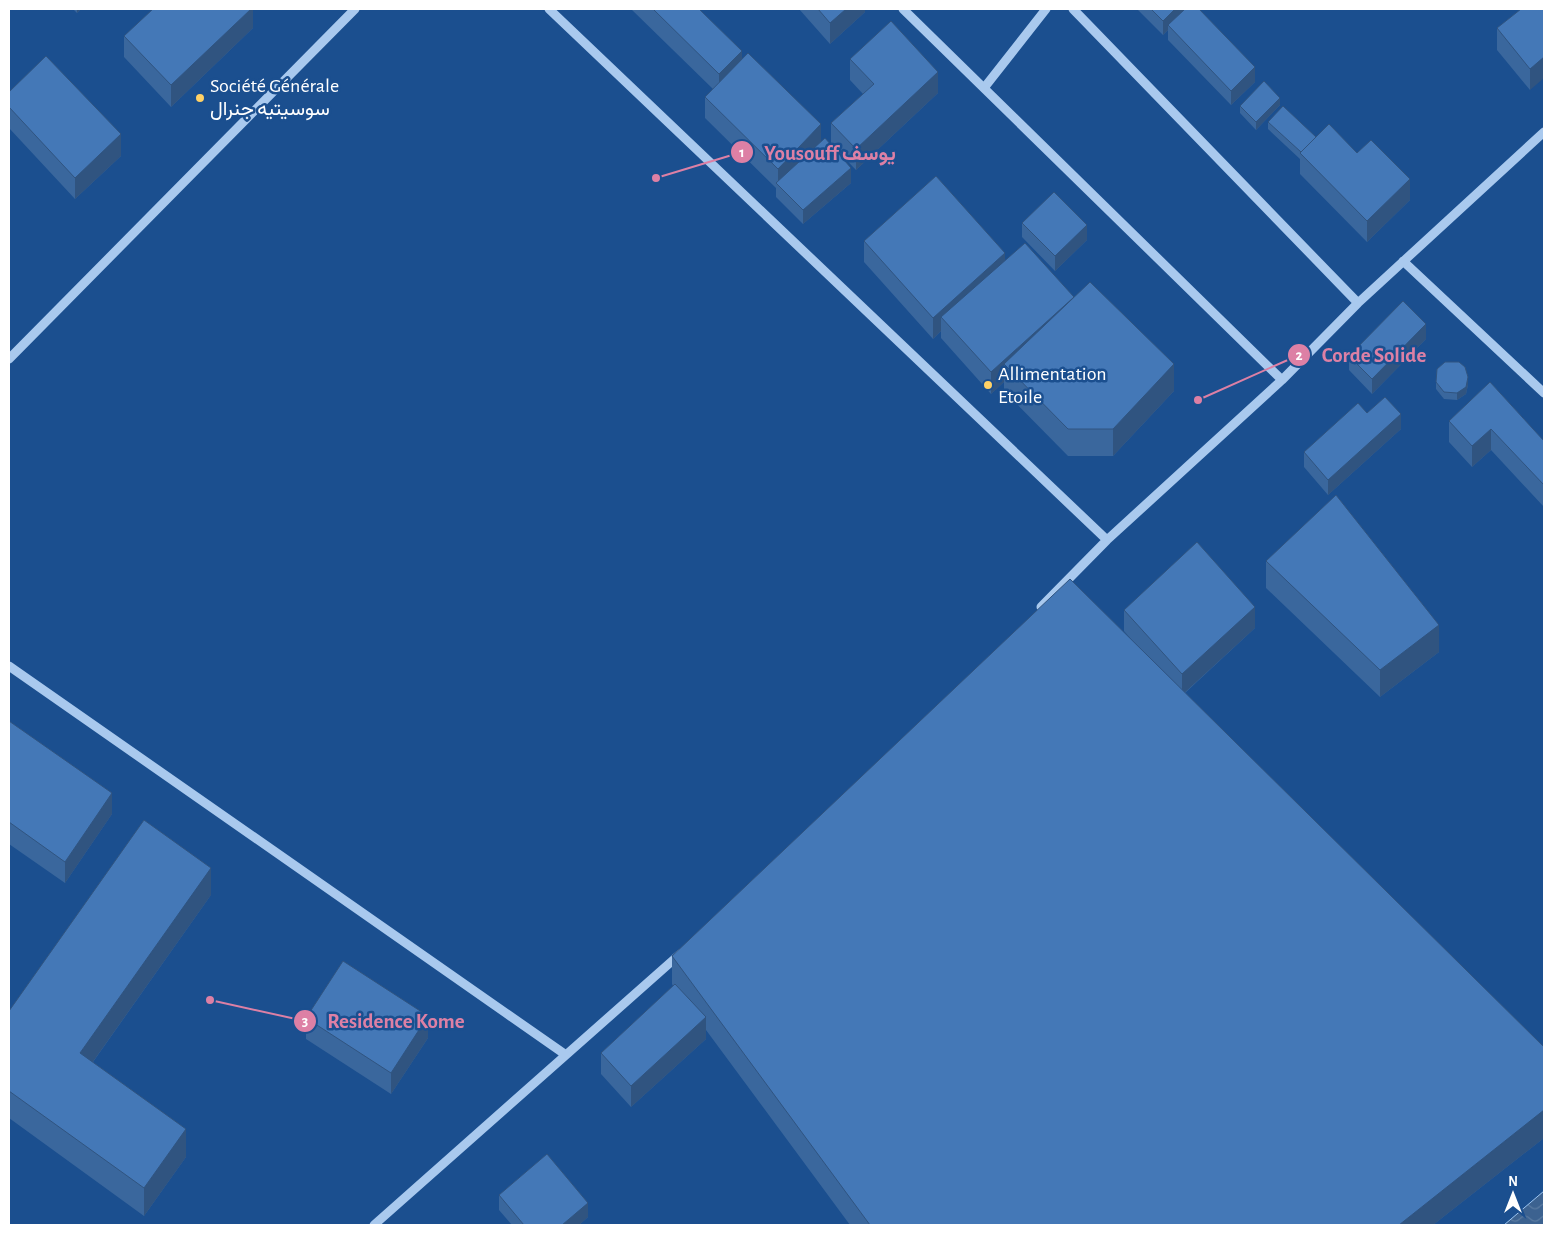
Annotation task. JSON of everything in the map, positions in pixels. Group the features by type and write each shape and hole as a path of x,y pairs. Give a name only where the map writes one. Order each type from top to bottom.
{"street":[{"path":"9,358 355,9"},
{"path":"549,9 1107,540"},
{"path":"903,9 1282,380"},
{"path":"984,88 1046,9"},
{"path":"1073,9 1358,304"},
{"path":"1034,614 1107,540 1282,380 1403,261 1544,132"},
{"path":"1403,261 1544,393"},
{"path":"9,666 566,1055"},
{"path":"374,1225 686,949"}],"water":[{"path":"1544,1191 1544,1225 1504,1225"}],"building":[{"path":"153,9 251,9 171,85 124,36"},
{"path":"653,9 699,9 742,51 719,74"},
{"path":"818,9 846,9 830,23"},
{"path":"1151,9 1175,9 1163,21"},
{"path":"1185,9 1199,9 1255,67 1231,91 1168,25"},
{"path":"1521,9 1544,9 1544,57 1530,69 1497,28"},
{"path":"891,21 938,72 856,149 831,123 874,84 850,59"},
{"path":"748,53 821,124 778,169 705,97"},
{"path":"46,56 121,134 75,178 9,107 9,92"},
{"path":"1264,81 1280,98 1256,122 1240,106"},
{"path":"1283,106 1316,137 1301,152 1268,122"},
{"path":"1329,124 1357,153 1371,140 1410,179 1367,221 1300,153"},
{"path":"825,138 851,168 803,210 776,183"},
{"path":"936,176 1005,253 933,318 864,241"},
{"path":"1054,192 1087,225 1055,256 1022,223"},
{"path":"1025,243 1074,297 991,372 941,317"},
{"path":"1090,282 1174,364 1113,429 1068,429 1004,364"},
{"path":"1403,301 1426,324 1372,379 1349,356"},
{"path":"1445,362 1459,362 1465,367 1468,377 1466,387 1457,393 1444,392 1436,382 1437,369"},
{"path":"1490,382 1544,441 1544,485 1491,429 1472,446 1449,421"},
{"path":"1385,397 1401,414 1328,480 1304,452 1358,403 1367,413"},
{"path":"1336,495 1439,625 1380,670 1266,561"},
{"path":"1197,542 1255,607 1182,674 1124,610"},
{"path":"1070,579 1544,1047 1544,1110 1399,1225 870,1225 672,956"},
{"path":"9,721 112,793 65,862 9,822"},
{"path":"144,820 211,868 80,1053 186,1129 144,1188 9,1091 9,1011"},
{"path":"343,961 428,1016 391,1073 306,1018"},
{"path":"675,984 706,1017 631,1086 601,1053"},
{"path":"547,1154 588,1203 562,1225 524,1225 499,1195"}],"place":[{"name":"Société Générale سوسيتيه جنرال","path":"200,98"},
{"name":"Yousouff يوسف","path":"656,178"},
{"name":"Allimentation Etoile","path":"988,385"},
{"name":"Corde Solide","path":"1198,400"},
{"name":"Residence Kome","path":"210,1000"}]}
